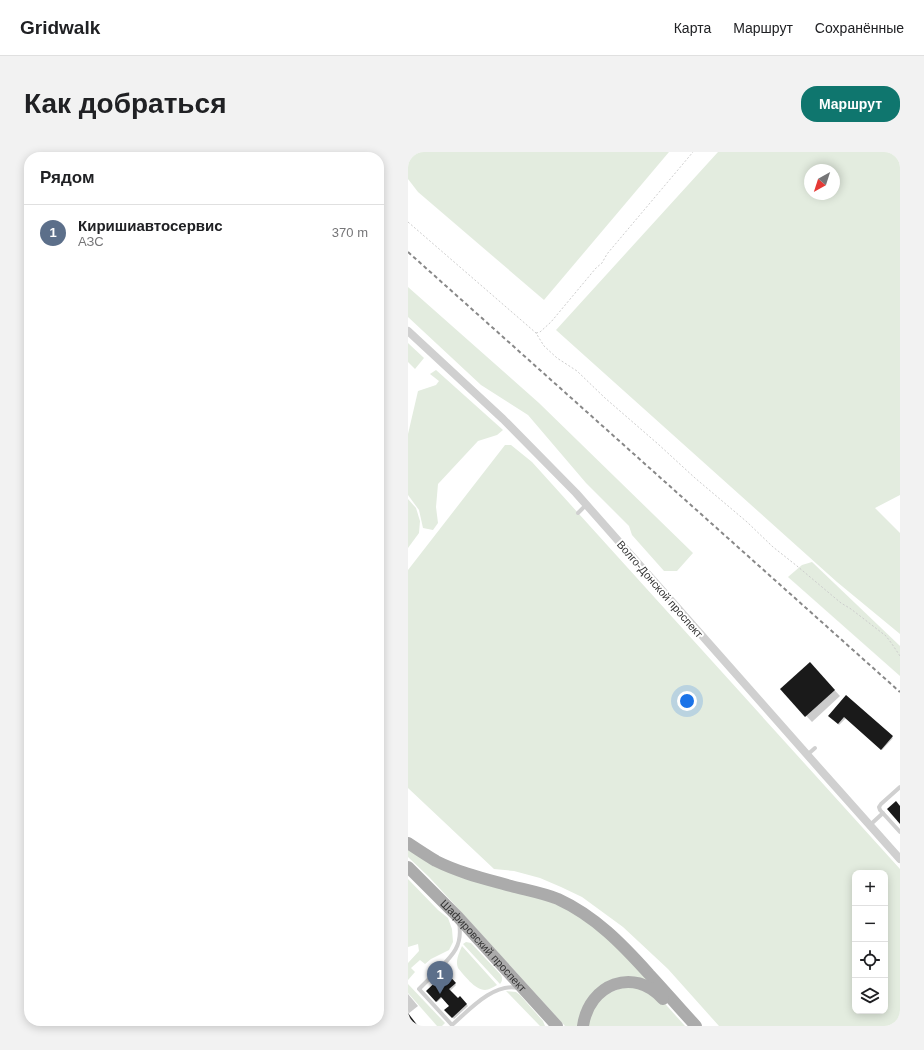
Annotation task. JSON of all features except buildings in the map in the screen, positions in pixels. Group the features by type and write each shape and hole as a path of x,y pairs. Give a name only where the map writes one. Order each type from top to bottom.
{"main road":[{"path":"408,842 431,858 453,869 556,898 588,916 606,930 627,950 696,1026"},
{"name":"Шафировский проспект","path":"408,867 458,917 556,1026"},
{"path":"583,1026 584,1018 593,1000 609,987 624,982 641,984 648,987 660,995 671,1007 686,1014"}],"street":[{"name":"Волго-Донской проспект","path":"408,331 519,434 586,505 900,859"}],"lane":[{"path":"578,513 586,505"},
{"path":"807,755 815,748"},
{"path":"900,787 879,807 900,832"},
{"path":"870,825 883,813"},
{"path":"458,917 460,930 459,942 453,955 419,989 452,1025 489,993 502,988 513,987 525,990"}],"path":[{"path":"536,333 540,332 551,322 596,268 602,263 607,254 693,152"},
{"path":"408,222 536,333 544,346 557,358 577,371 605,398 646,433 700,483 747,522 773,547 798,566 841,604 851,609 886,636 900,656"}],"shaded area":[{"path":"408,152 669,152 544,300 418,192 408,179"},
{"path":"718,152 900,152 900,495 875,508 900,533 900,634 837,582 556,330"},
{"path":"408,287 539,403 693,553 677,571 664,571 632,535 629,526 586,483 528,415 481,385 408,317"},
{"path":"408,343 424,358 415,369 408,362"},
{"path":"436,370 503,430 497,435 478,441 438,484 436,507 438,523 433,530 423,528 419,510 408,495 408,434 418,391 436,385 439,381 430,374"},
{"path":"505,445 511,445 532,462 900,869 900,1026 719,1026 668,969 623,927 582,897 561,887 540,878 514,871 494,869 408,788 408,570"},
{"path":"408,499 416,508 420,521 419,533 408,548"},
{"path":"812,562 900,646 900,676 788,577 802,565"},
{"path":"408,847 571,910 610,940 648,979 647,982 611,982 580,1026 565,1026 429,877 408,857"},
{"path":"408,879 438,910 448,918 452,929 453,942 449,950 431,959 425,964 420,960 411,968 415,972 408,980 408,963 419,951 418,944 408,947"},
{"path":"466,942 471,943 501,975 502,980 500,984 463,944"},
{"path":"462,946 497,985 488,990 477,988 458,968 458,957"},
{"path":"408,984 445,1023 442,1026 437,1026 408,993"},
{"path":"628,985 659,997 685,1026 586,1026 598,998"},
{"path":"506,991 516,992 520,995 543,1021 545,1026 540,1026"}],"railway":[{"path":"408,252 900,692"}],"place":[{"name":"Киришиавтосервис","path":"440,994"}]}
